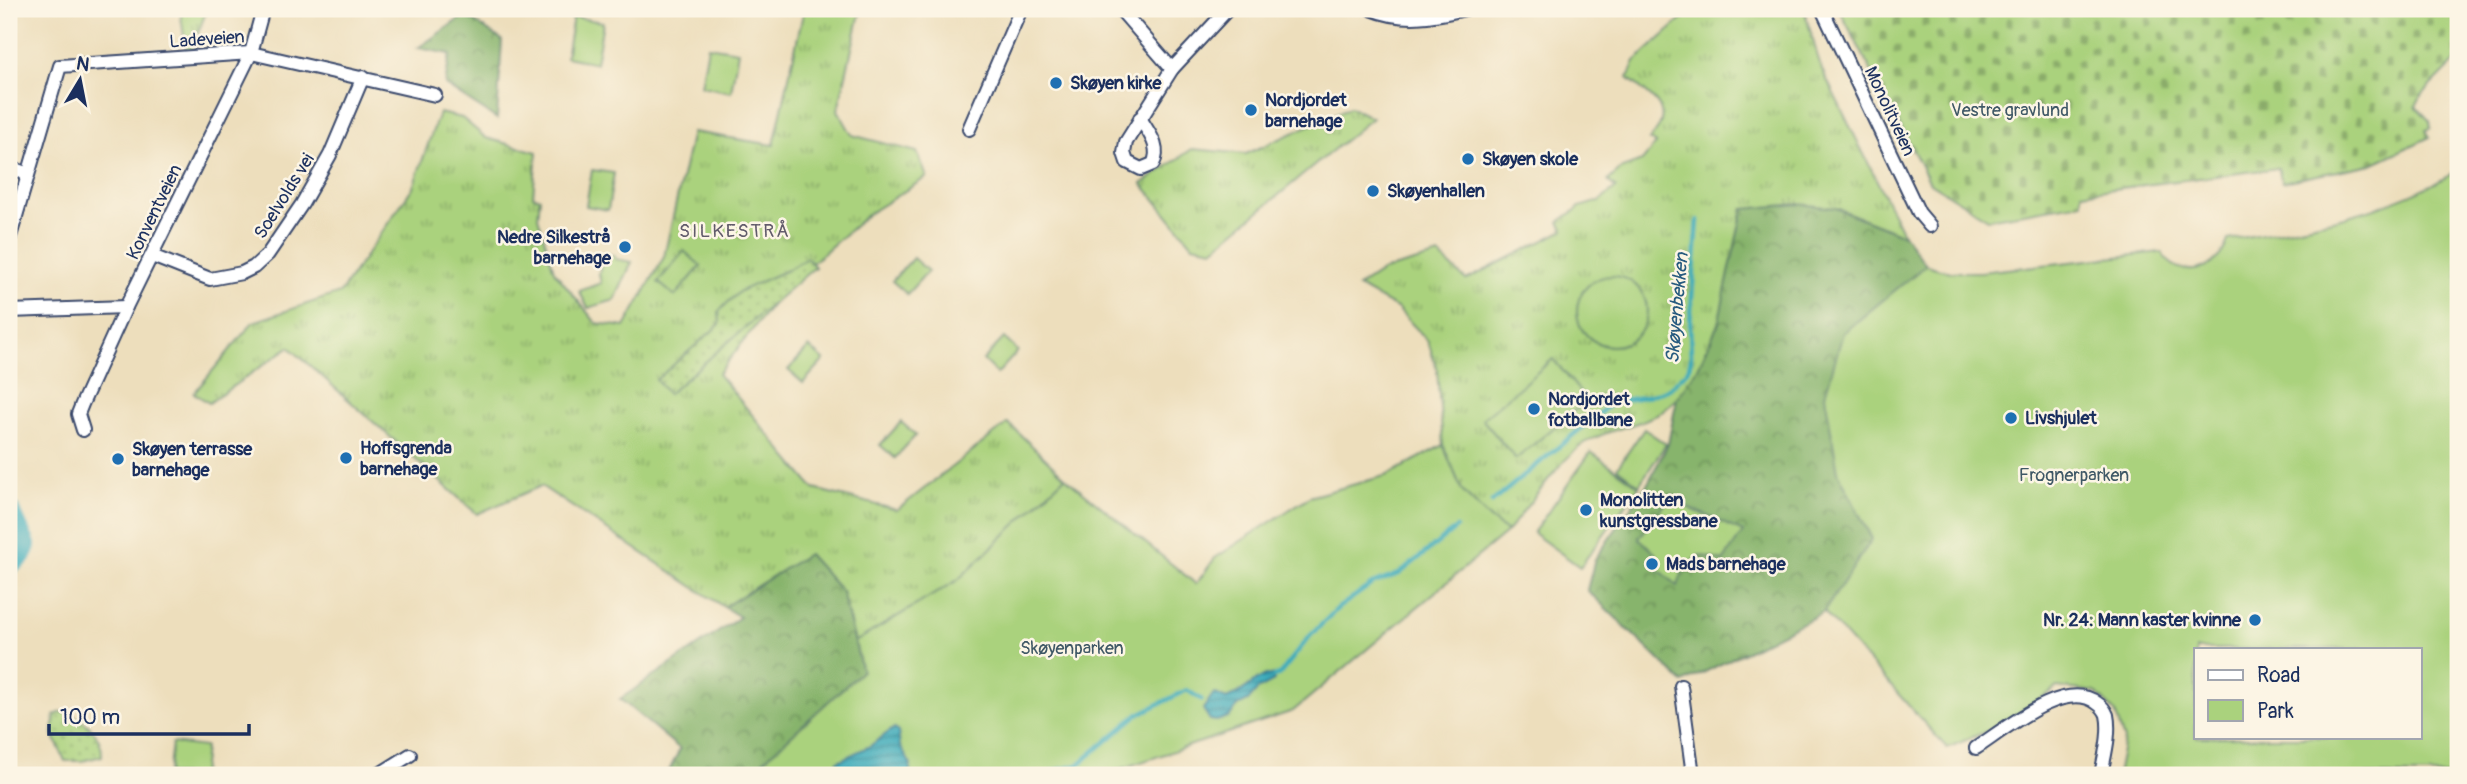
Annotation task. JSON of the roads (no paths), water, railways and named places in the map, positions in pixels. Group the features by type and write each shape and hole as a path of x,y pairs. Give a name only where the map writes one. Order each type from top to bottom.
{"street":[{"name":"Konventveien","path":"83,430 78,414 126,307 251,52 263,9"},
{"path":"969,129 1021,9"},
{"path":"1120,9 1172,69"},
{"path":"1140,118 1172,69 1228,9"},
{"path":"1371,9 1394,16 1423,18 1465,9"},
{"name":"Monolitveien","path":"1822,9 1919,213 1930,226"},
{"name":"Ladeveien","path":"28,174 60,66 251,52 435,94"},
{"name":"Soelvolds vei","path":"152,256 210,279 242,273 254,267 268,254 302,204 330,155 363,78"},
{"path":"9,167 28,174 9,240"},
{"path":"9,312 126,307"},
{"path":"1681,686 1693,775"},
{"path":"1976,748 2045,704 2060,698 2092,698 2102,706 2107,715 2101,775"},
{"path":"378,775 410,755"}],"water":[{"path":"1266,675 1272,675 1274,681 1257,690 1229,717 1210,720 1203,709 1214,693 1226,699"},
{"path":"894,728 911,765 909,775 829,775 838,761 870,746"}],"waterway":[{"name":"Skøyenbekken","path":"1492,502 1613,402 1649,396 1669,389 1688,370 1691,359 1690,323 1698,220"},
{"path":"9,512 24,545 20,555 9,564"},
{"name":"Skøyenbekken","path":"1273,677 1280,674 1310,636 1338,608 1372,584 1399,574 1456,528"},
{"name":"Skøyenbekken","path":"1049,775 1051,772 1078,765 1137,715 1187,690 1202,700"}],"place":[{"name":"Skøyen kirke","path":"1056,83"},
{"name":"Nordjordet barnehage","path":"1251,110"},
{"name":"Skøyen skole","path":"1468,159"},
{"name":"Skøyenhallen","path":"1373,191"},
{"name":"Nedre Silkestrå barnehage","path":"625,247"},
{"name":"Nordjordet fotballbane","path":"1534,409"},
{"name":"Livshjulet","path":"2011,418"},
{"name":"Hoffsgrenda barnehage","path":"346,458"},
{"name":"Skøyen terrasse barnehage","path":"118,459"},
{"name":"Monolitten kunstgressbane","path":"1586,510"},
{"name":"Mads barnehage","path":"1652,564"},
{"name":"Nr. 24: Mann kaster kvinne","path":"2255,620"}],"district":[{"name":"SILKESTRÅ","path":"735,230"}],"park label":[{"name":"Vestre gravlund","path":"2010,110"},
{"name":"Frognerparken","path":"2074,475"},
{"name":"Skøyenparken","path":"1072,648"}]}
